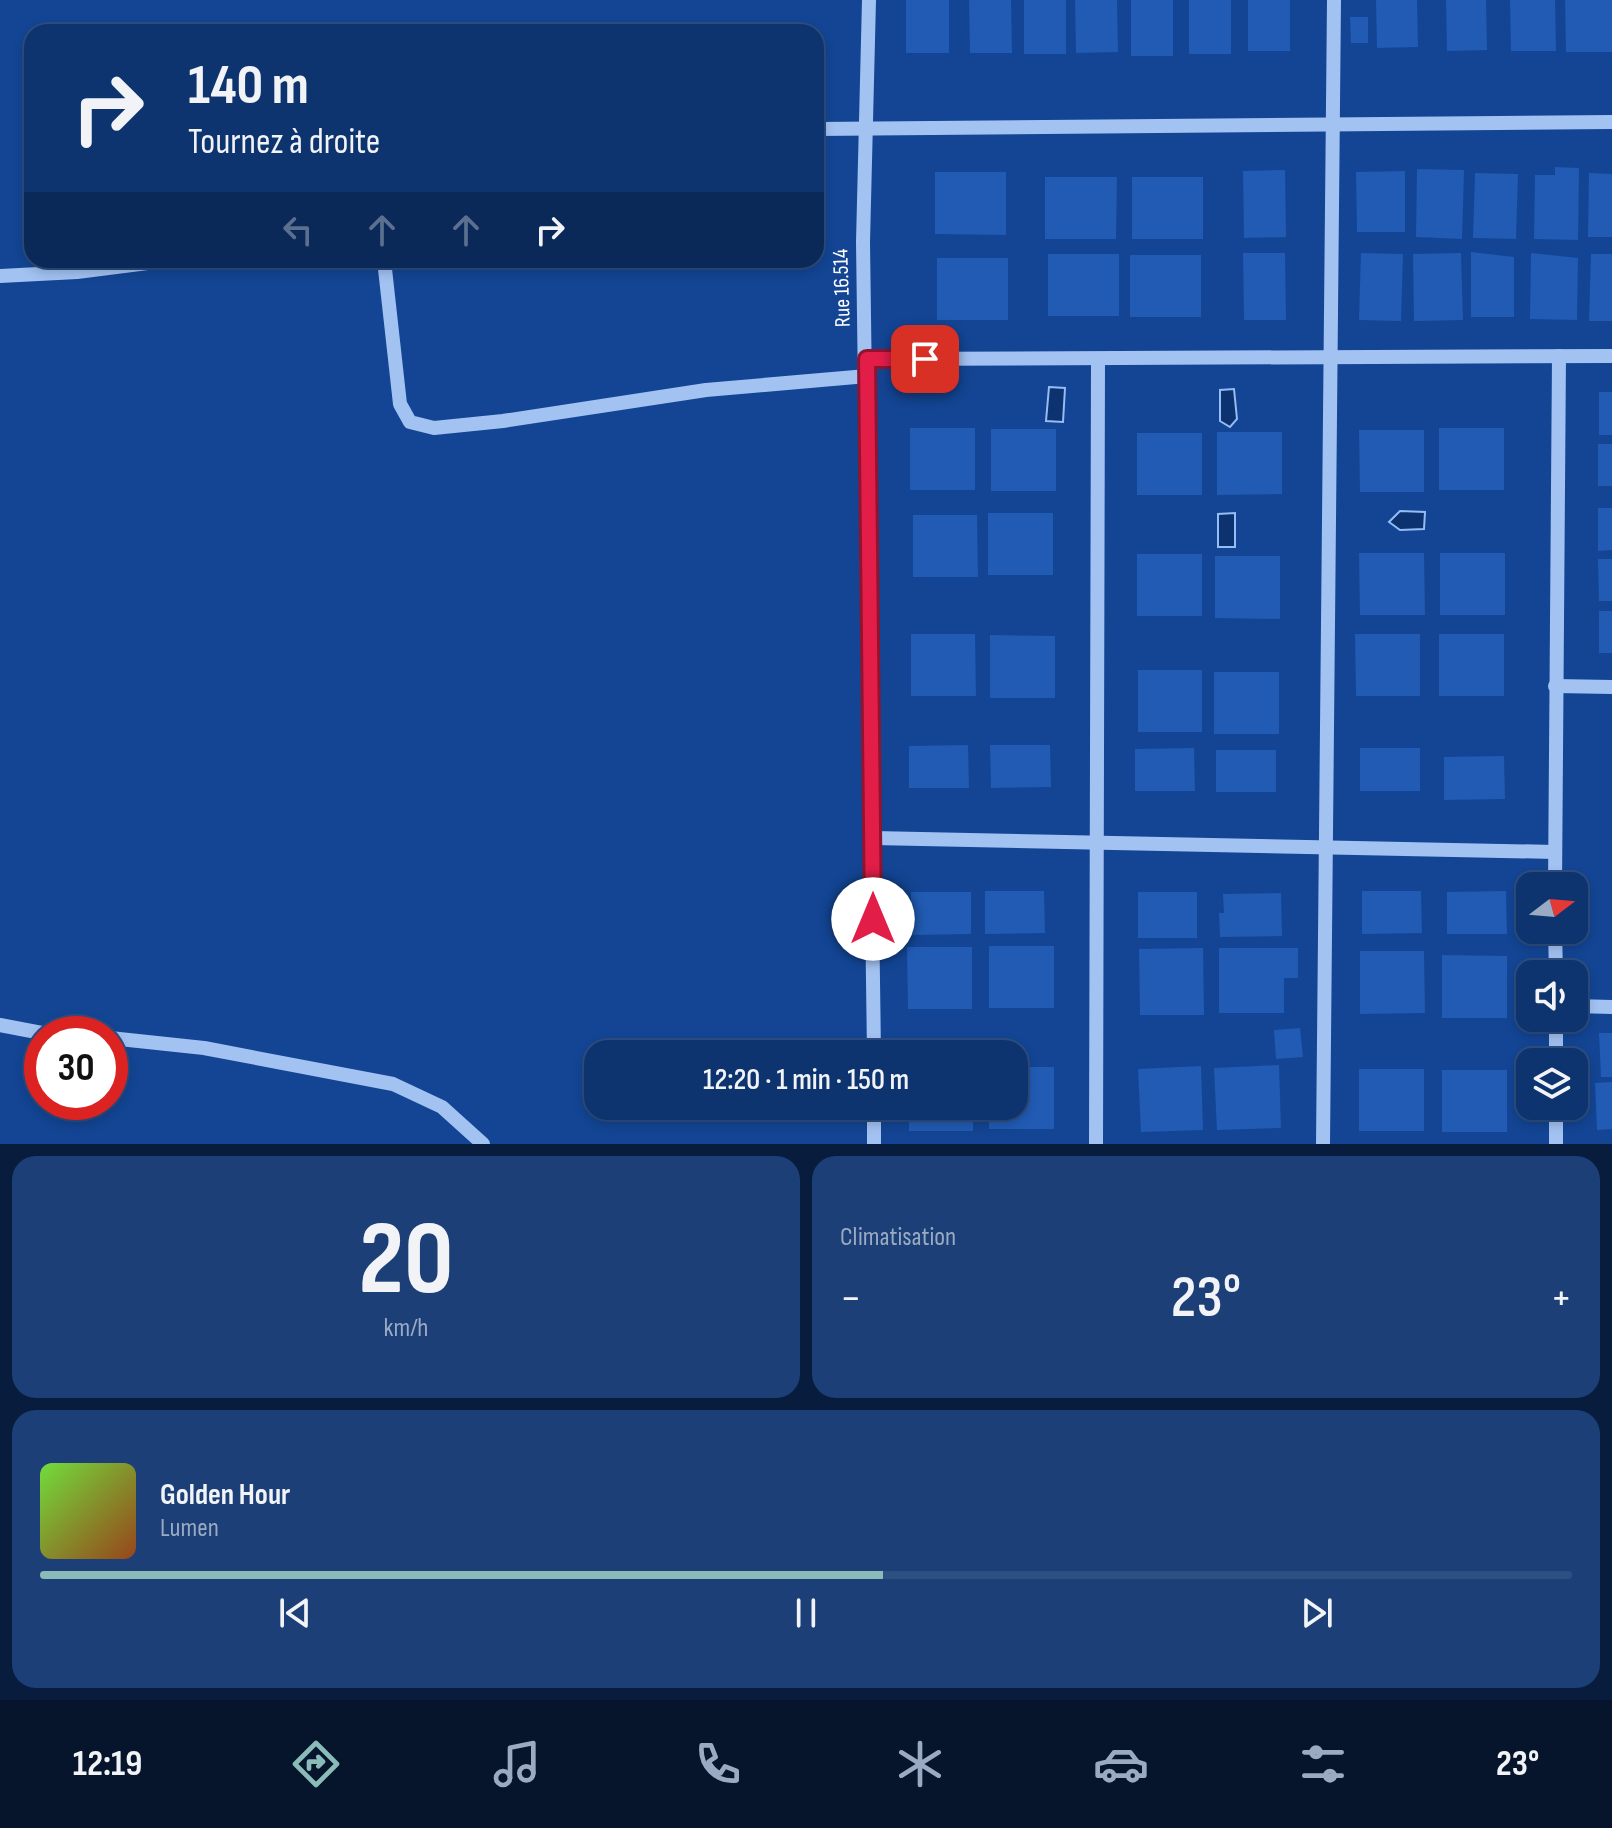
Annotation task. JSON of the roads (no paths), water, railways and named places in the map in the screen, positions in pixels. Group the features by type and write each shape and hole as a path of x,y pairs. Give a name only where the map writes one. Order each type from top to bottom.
{"street":[{"name":"Rue 16.514","path":"869,0 863,242 874,1040"},
{"path":"1323,1144 1333,357 1334,0"},
{"path":"824,129 1612,122"},
{"path":"0,276 108,268"},
{"path":"385,268 400,404 404,416 417,425 434,428 503,421 706,390 867,376"},
{"path":"1555,872 1559,356"},
{"path":"867,359 1612,356"},
{"path":"1096,1144 1098,360"},
{"path":"1555,686 1612,687"},
{"path":"873,838 1555,852"},
{"path":"1588,1006 1612,1007"},
{"path":"0,1025 24,1030"},
{"path":"128,1040 204,1048 393,1084 442,1107 483,1144"},
{"path":"874,1120 874,1144"},
{"path":"1556,1120 1556,1144"}],"water":[{"path":"1049,387 1065,388 1063,422 1046,421"},
{"path":"1234,389 1237,419 1230,427 1220,421 1220,390"},
{"path":"1400,511 1425,512 1424,529 1400,530 1389,522"},
{"path":"1235,513 1235,547 1218,547 1218,514"}]}
